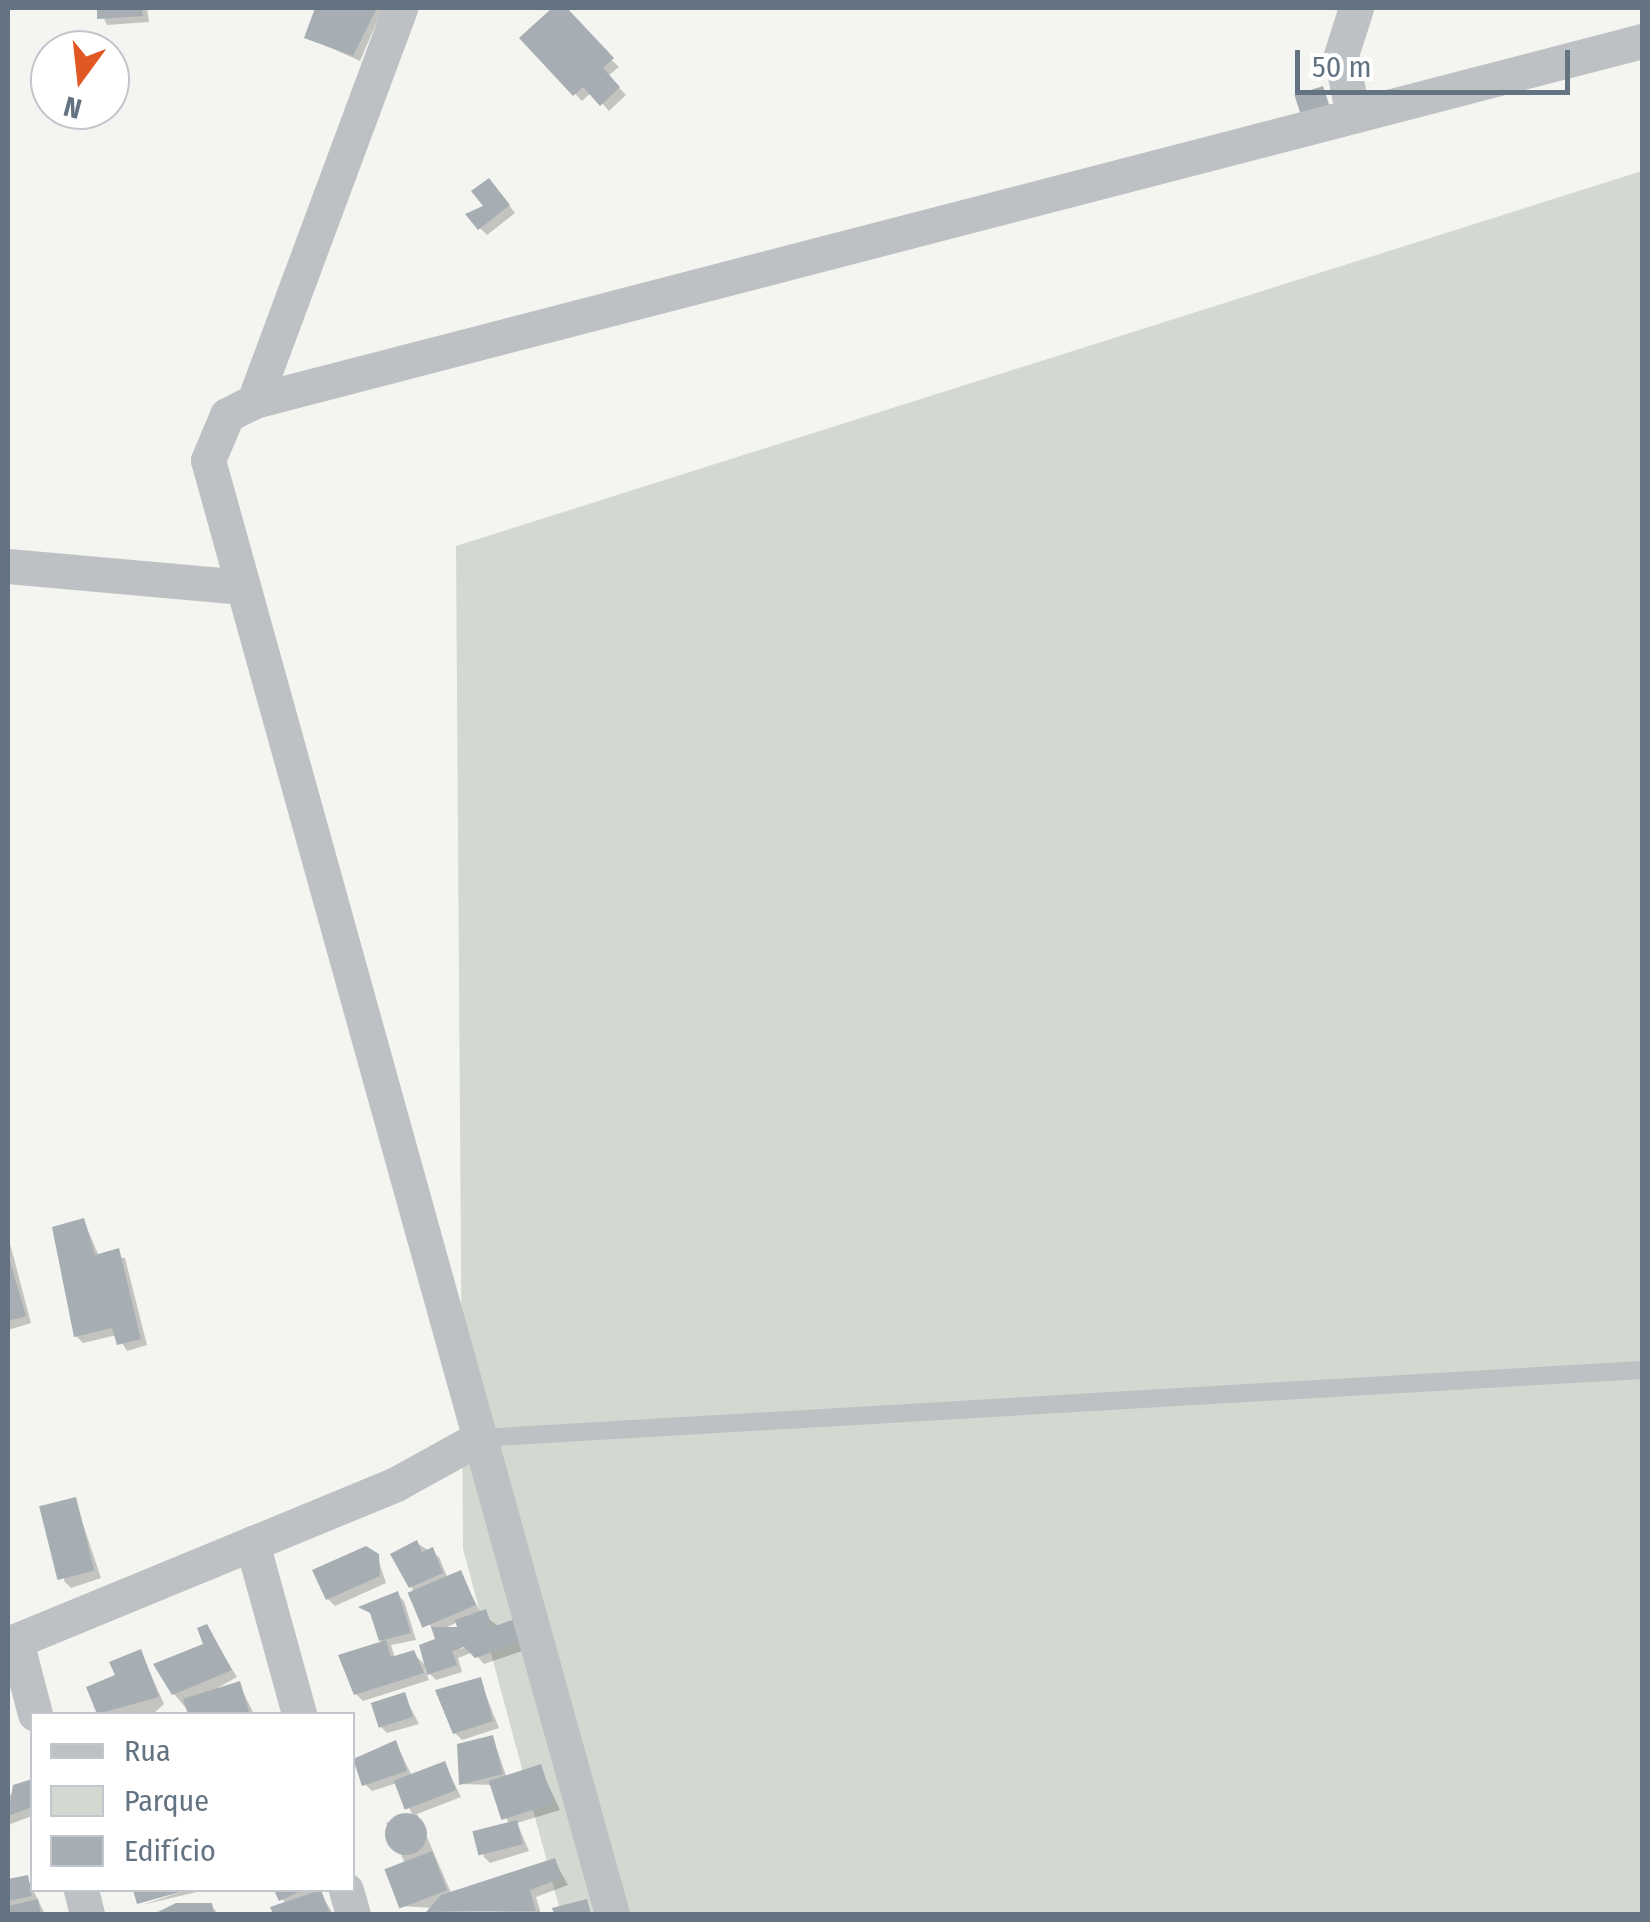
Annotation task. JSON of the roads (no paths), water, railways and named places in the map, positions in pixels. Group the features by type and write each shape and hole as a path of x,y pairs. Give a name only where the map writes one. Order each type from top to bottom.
{"street":[{"path":"254,401 400,8"},
{"path":"1353,116 1340,55 1356,8"},
{"path":"612,1914 208,460 228,415 254,401 1642,41"},
{"path":"8,566 243,587"},
{"path":"35,1712 12,1642 252,1543 479,1438"},
{"path":"252,1543 297,1712"}],"lane":[{"path":"479,1438 1642,1370"}]}
